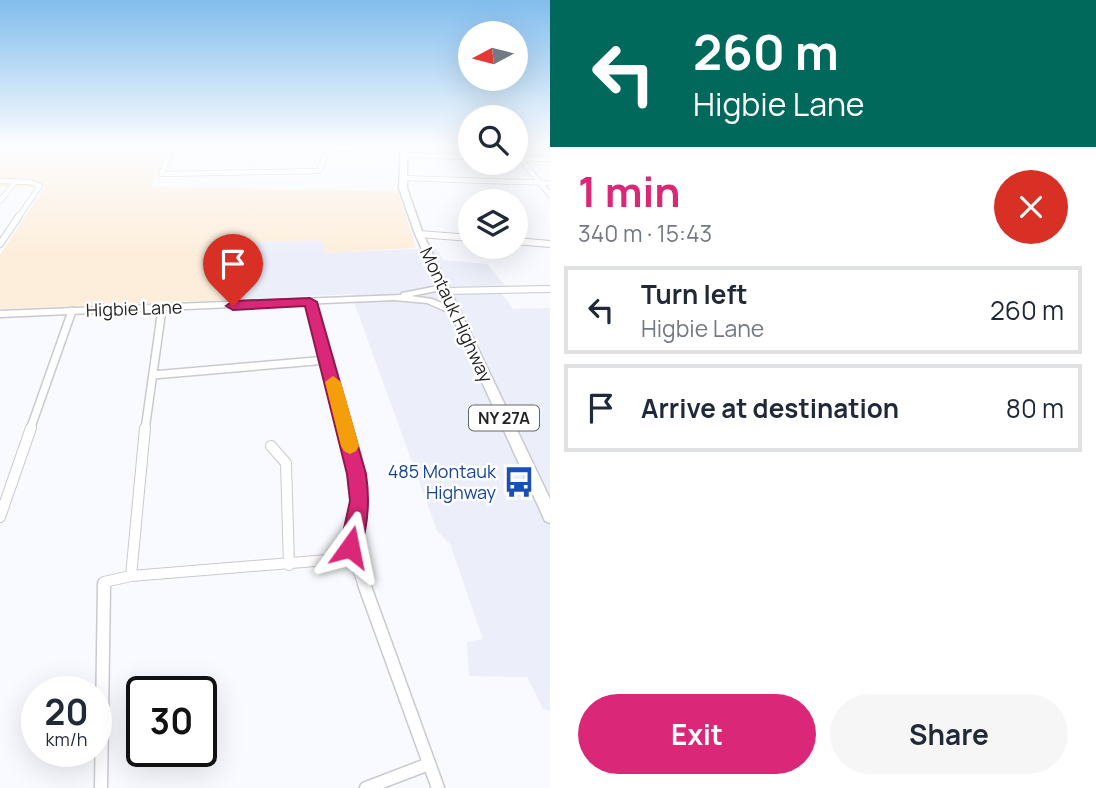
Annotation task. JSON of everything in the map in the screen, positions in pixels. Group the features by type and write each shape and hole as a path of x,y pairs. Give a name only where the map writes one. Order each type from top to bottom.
{"main road":[{"name":"Montauk Highway","path":"403,183 419,234 550,516"},
{"name":"Higbie Lane","path":"394,297 423,290 445,291"},
{"path":"423,290 423,295 429,301"},
{"name":"Higbie Lane","path":"429,301 445,291"},
{"name":"Higbie Lane","path":"0,314 394,297 429,301 455,312"}],"street":[{"path":"0,201 15,183"},
{"path":"0,244 40,186 25,183"},
{"path":"534,183 550,183"},
{"path":"540,183 550,195"},
{"path":"419,234 458,237"},
{"path":"528,243 550,244"},
{"path":"445,291 550,289"},
{"path":"310,302 356,474 360,501 350,547 438,788"},
{"path":"131,576 147,406 162,309"},
{"path":"0,517 72,312"},
{"path":"153,375 327,360"},
{"path":"271,446 286,463 289,565"},
{"path":"102,788 104,582 131,576 328,560 350,547"},
{"path":"366,788 429,764"}],"shaded area":[{"path":"0,183 153,183 151,187 398,191 416,248 326,253 321,240 255,242 229,255 229,300 0,309 0,255 45,187 0,187"},
{"path":"322,240 326,253 436,248 443,260 487,264 507,288 498,289 513,309 550,308 550,711 543,709 527,677 469,676 467,642 483,639 450,544 437,531 351,294 229,300 229,255 255,242"}],"slow traffic":[{"path":"333,382 350,446"}],"place":[{"name":"485 Montauk Highway","path":"519,482"}],"route":[{"path":"233,306 310,302 356,474 360,501 350,547"}]}
